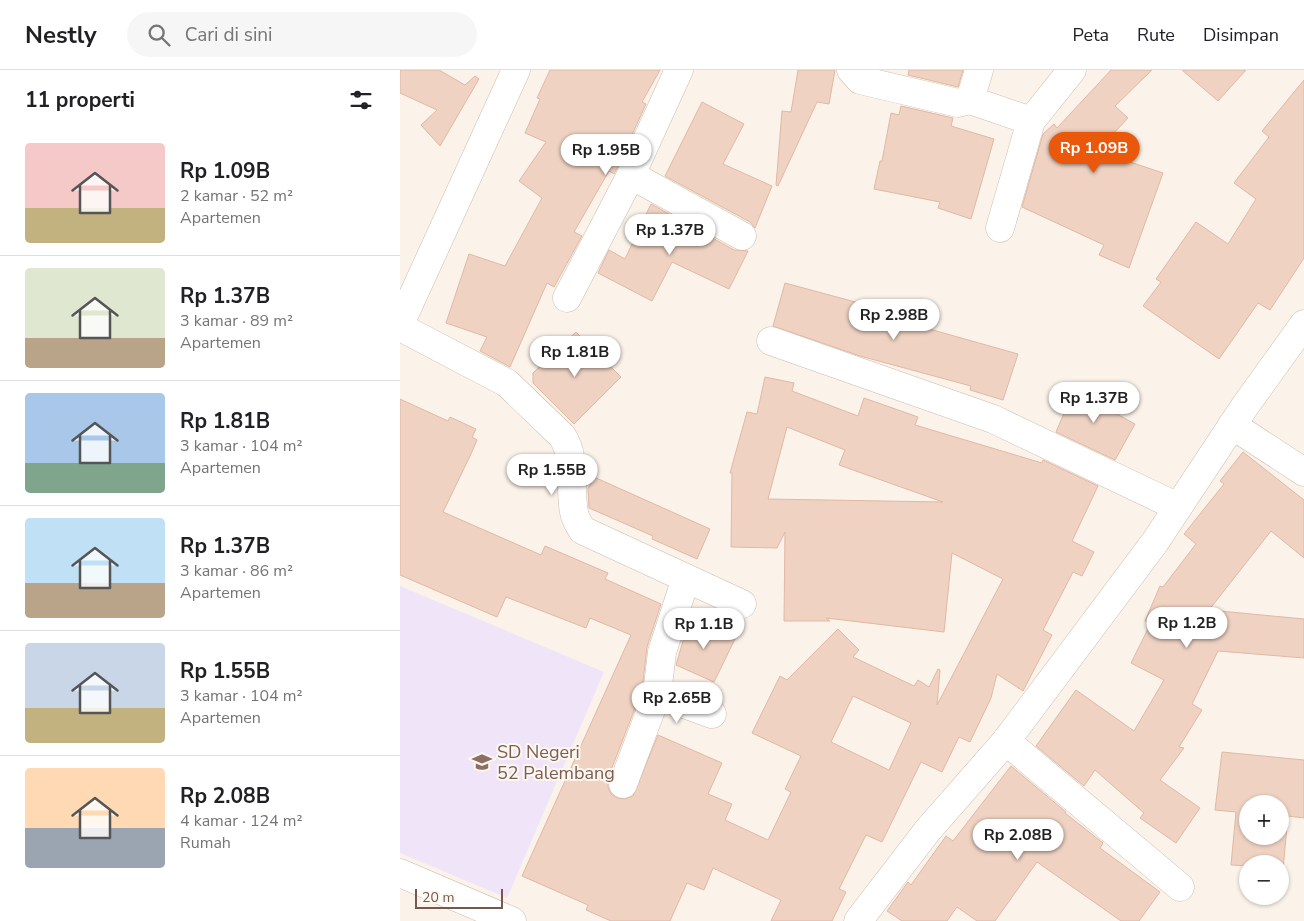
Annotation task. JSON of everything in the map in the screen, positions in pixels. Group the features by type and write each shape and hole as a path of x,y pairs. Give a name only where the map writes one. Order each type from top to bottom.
{"street":[{"path":"516,70 400,326 507,383 562,436 567,444 570,455 574,511 582,530 742,604"},
{"path":"567,298 631,175 679,70"},
{"path":"851,70 860,80 958,103 970,100 1030,121"},
{"path":"970,100 979,70"},
{"path":"1000,228 1030,121 1072,70"},
{"path":"631,175 742,236"},
{"path":"858,921 928,830 1006,741 1155,542 1232,425 1304,324"},
{"path":"770,341 993,419 1178,507"},
{"path":"1232,425 1304,472"},
{"path":"623,784 657,694 662,652 686,578"},
{"path":"657,694 712,714"},
{"path":"1006,741 1180,886"},
{"path":"400,873 512,921"}],"shaded area":[{"name":"SD Negeri 52 Palembang","path":"400,586 604,672 507,898 400,853"}],"building":[{"path":"400,70 439,70 465,85 475,76 479,79 440,146 421,125 437,110 400,93"},
{"path":"550,70 660,70 642,102 646,104 614,174 609,171 574,232 582,236 554,287 547,283 510,367 480,351 487,337 446,323 469,254 505,266 542,198 519,181 546,142 525,133 540,99 537,98"},
{"path":"798,70 835,70 829,104 817,102 778,186 776,185 782,111 791,112"},
{"path":"909,70 963,70 958,87 908,75"},
{"path":"1111,70 1152,70 1115,106 1128,118 1097,151 1163,173 1129,268 1099,255 1104,245 1022,207 1043,134 1054,124 1057,128"},
{"path":"1182,70 1246,70 1218,101"},
{"path":"1304,80 1304,258 1270,310 1258,303 1219,359 1143,306 1161,282 1156,279 1196,222 1228,244 1256,199 1234,183 1269,137 1262,131"},
{"path":"702,102 744,124 723,164 772,186 755,228 750,222 665,176"},
{"path":"901,106 953,118 951,126 994,139 971,219 938,208 940,202 874,189 880,161 882,161 891,113 899,115"},
{"path":"651,204 734,250 748,251 729,289 672,262 652,301 598,273 609,250 625,259"},
{"path":"785,283 870,306 869,312 1018,354 1003,400 970,390 971,386 860,356 773,326"},
{"path":"576,332 621,377 574,424 533,383 533,373"},
{"path":"765,377 794,383 792,391 858,416 864,398 918,417 915,425 1042,463 1043,460 1098,486 1072,541 1094,552 1082,576 1073,572 1043,630 1052,635 1023,691 997,674 991,698 970,742 959,737 942,772 921,762 882,842 866,835 839,889 846,892 832,921 771,921 781,900 713,868 704,890 687,883 670,921 611,921 586,910 588,905 522,876 631,635 590,618 586,628 506,597 497,617 400,575 400,399 448,421 450,417 476,429 472,437 477,440 443,512 541,555 545,546 608,573 605,579 661,604 647,647 642,690 608,778 608,787 611,794 617,798 625,799 633,796 658,735 722,763 708,794 732,804 725,820 768,840 791,792 785,789 801,756 752,733 780,676 787,680 838,629 859,650 853,657 914,686 918,680 929,687 938,669 940,670 937,705 1003,579 952,553 944,632 826,618 830,621 784,621 785,532 777,548 731,547 732,473 730,473 747,412 757,414","holes":["787,427 845,450 839,465 943,502 768,499","853,696 911,723 889,770 831,742"]},
{"path":"1076,385 1109,399 1106,408 1135,424 1115,460 1056,432"},
{"path":"1243,452 1304,500 1304,558 1271,531 1209,610 1304,619 1304,658 1218,651 1192,704 1202,710 1179,747 1184,748 1160,780 1200,808 1176,843 1140,818 1144,813 1095,770 1084,786 1036,746 1076,690 1134,731 1164,680 1131,663 1151,623 1145,621 1160,586 1163,587 1196,544 1184,534 1224,484 1220,481"},
{"path":"594,477 710,529 697,559 652,539 653,536 589,508 588,489"},
{"path":"690,617 735,639 714,682 676,665"},
{"path":"1222,752 1304,760 1304,818 1289,816 1289,795 1239,795 1239,845 1285,845 1284,855 1239,855 1239,865 1231,865 1236,812 1215,810"},
{"path":"1011,766 1103,843 1100,848 1160,892 1139,921 1121,921 1037,862 995,921 977,921 957,907 947,921 902,921 887,911 908,882 911,885 946,836 953,841"}],"place":[{"name":"SD Negeri 52 Palembang","path":"482,762"}]}
